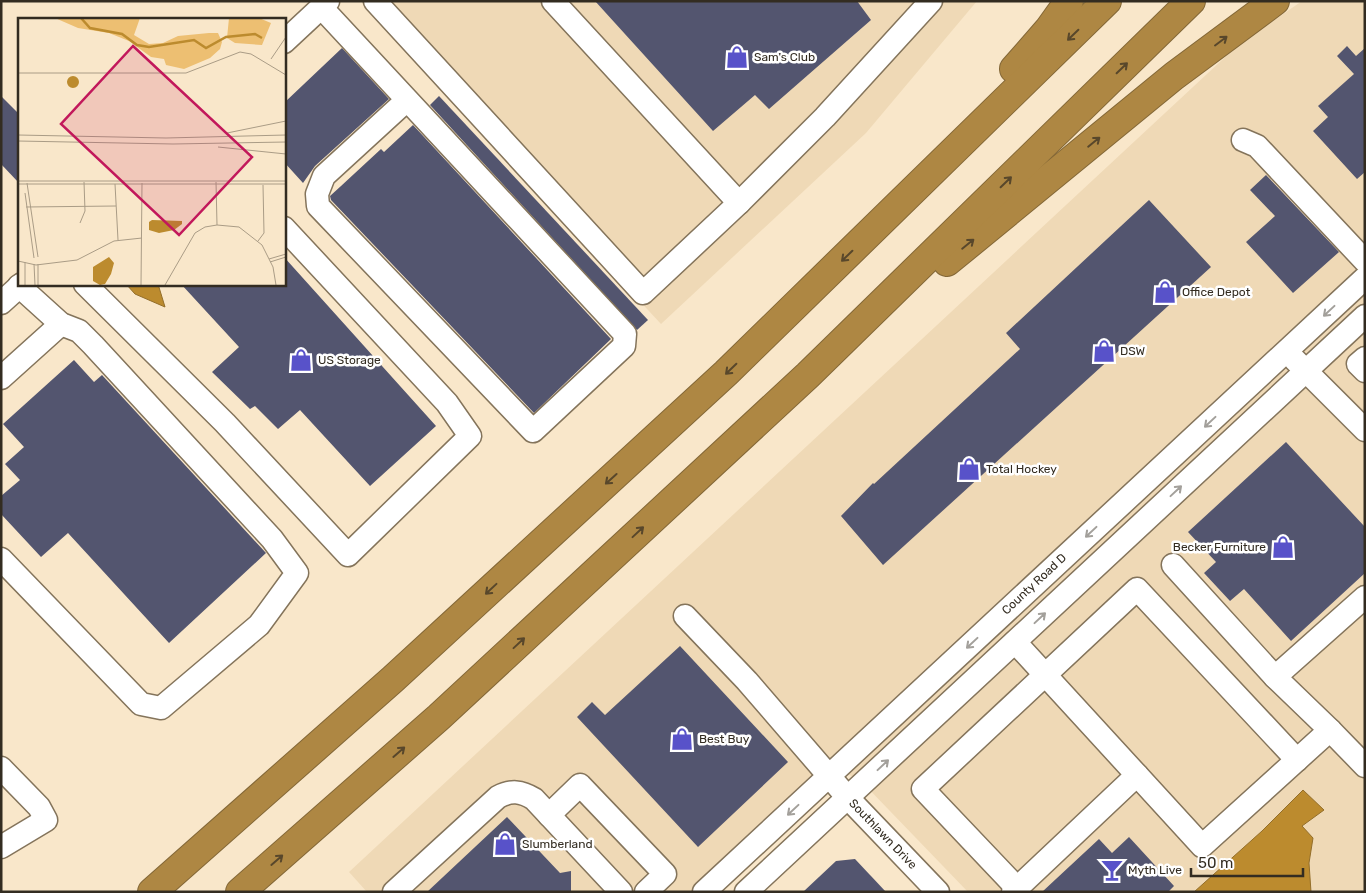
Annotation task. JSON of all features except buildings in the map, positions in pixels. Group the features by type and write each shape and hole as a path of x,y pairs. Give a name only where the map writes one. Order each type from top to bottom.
{"highway":[{"path":"882,221 1049,30 1069,1"},
{"path":"152,892 393,679 719,380 1108,1"},
{"path":"240,892 439,717 808,375 1191,1"},
{"path":"808,375 1174,76 1275,1"}],"street":[{"path":"375,1 643,293 740,203 825,116 931,1"},
{"path":"553,1 740,203"},
{"path":"285,41 325,4 407,100 625,334 624,346 532,431 318,206 317,194 324,176 407,100"},
{"path":"1243,140 1257,146 1365,261"},
{"path":"87,285 225,423 348,555 470,436 447,403 285,229"},
{"name":"County Road D","path":"704,892 1365,278"},
{"path":"1,303 21,285 61,324 79,331 272,539 297,573 260,624 161,708 141,704 1,559"},
{"path":"746,892 1365,316"},
{"path":"1,378 61,324"},
{"path":"1286,352 1307,369 1365,430"},
{"path":"1365,358 1358,364 1365,371"},
{"path":"1173,565 1275,677 1365,766"},
{"path":"1137,775 1015,890 923,789 1137,589 1297,760"},
{"path":"1275,677 1365,597"},
{"name":"Southlawn Drive","path":"685,616 747,681 848,798 938,892"},
{"path":"1015,642 1202,846 1330,730"},
{"path":"1,768 38,807 46,820 1,847"},
{"path":"549,815 580,786 665,874 646,892"},
{"path":"394,892 498,797 506,792 524,793 534,799 621,892"}],"shaded area":[{"path":"361,1 977,1 866,133 661,324"},
{"path":"1302,1 1365,1 1365,892 968,892 862,782 839,769 706,892 367,892 349,872 1236,47"},
{"path":"127,285 158,285 165,307 135,294"},
{"path":"1303,790 1324,810 1302,826 1313,838 1309,863 1311,892 1194,892 1262,831"}],"place":[{"name":"Sam's Club","path":"737,57"},
{"name":"Office Depot","path":"1165,292"},
{"name":"DSW","path":"1104,351"},
{"name":"US Storage","path":"301,360"},
{"name":"Total Hockey","path":"969,469"},
{"name":"Becker Furniture","path":"1283,547"},
{"name":"Best Buy","path":"682,739"},
{"name":"Slumberland","path":"505,844"},
{"name":"Myth Live","path":"1112,870"}]}
